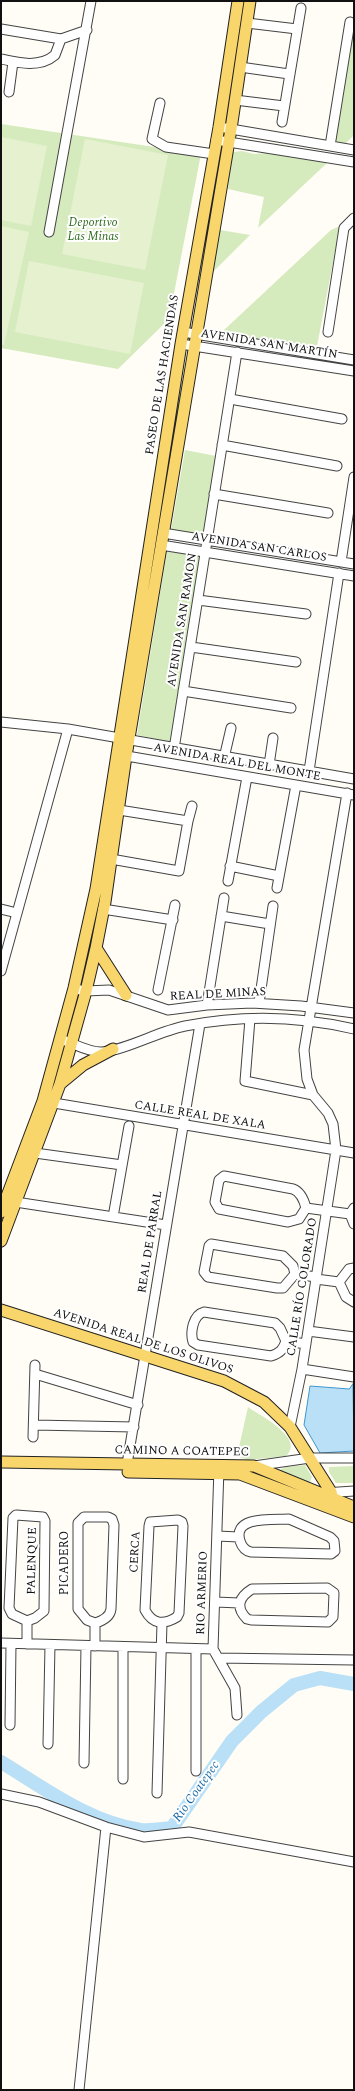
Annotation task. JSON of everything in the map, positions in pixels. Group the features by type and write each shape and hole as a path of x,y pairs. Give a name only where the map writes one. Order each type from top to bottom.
{"main road":[{"name":"PASEO DE LAS HACIENDAS","path":"121,755 118,738 180,344 219,127 238,1"},
{"name":"PASEO DE LAS HACIENDAS","path":"121,755 130,741 194,345 231,129 250,1"},
{"path":"60,1084 86,991 96,948 119,810 121,755"},
{"path":"1,1212 11,1201 35,1153 48,1102 60,1039 74,988 96,889 121,755"},
{"path":"96,948 126,995"},
{"path":"1,1242 11,1201 48,1102 60,1084 83,1065 113,1049"},
{"name":"AVENIDA REAL DE LOS OLIVOS","path":"1,1310 224,1381 264,1402 290,1427 310,1458 336,1510"},
{"name":"CAMINO A COATEPEC","path":"1,1462 127,1464 219,1470 240,1474 354,1517"},
{"name":"CAMINO A COATEPEC","path":"1,1470 219,1470 254,1466 328,1495 354,1507"}],"street":[{"path":"49,232 87,30 91,1"},
{"path":"282,122 296,29 301,8"},
{"path":"246,23 296,29"},
{"path":"330,146 351,27"},
{"path":"1,29 61,39 87,30"},
{"path":"1,59 13,62 43,63 55,56 61,39"},
{"path":"9,92 13,62"},
{"path":"240,67 289,74"},
{"path":"235,100 284,106"},
{"path":"160,103 152,139 166,147 214,154"},
{"path":"219,127 354,150"},
{"path":"272,149 274,137"},
{"path":"216,140 354,162"},
{"path":"328,332 344,228 354,218"},
{"name":"AVENIDA SAN MARTÍN","path":"183,332 354,360"},
{"name":"AVENIDA SAN MARTÍN","path":"180,344 354,371"},
{"name":"AVENIDA SAN RAMON","path":"174,749 237,352"},
{"path":"230,399 342,419"},
{"path":"222,446 337,466"},
{"path":"341,562 354,477"},
{"path":"214,494 328,513"},
{"name":"AVENIDA SAN CARLOS","path":"163,533 208,539 354,564"},
{"name":"AVENIDA SAN CARLOS","path":"161,545 354,576"},
{"path":"309,771 339,573"},
{"path":"198,600 306,614"},
{"path":"191,647 296,662"},
{"path":"184,690 291,708"},
{"name":"AVENIDA REAL DEL MONTE","path":"1,722 68,729 224,758 354,779"},
{"path":"224,758 231,728"},
{"path":"1,971 68,729"},
{"path":"269,765 273,738"},
{"name":"AVENIDA REAL DEL MONTE","path":"121,755 351,794"},
{"path":"228,881 247,777"},
{"path":"277,888 296,785"},
{"path":"313,1095 307,1079 304,1050 310,1008 351,794"},
{"path":"111,859 179,874 192,806"},
{"path":"119,810 188,821"},
{"path":"230,866 279,876"},
{"path":"207,1005 224,898"},
{"path":"158,990 176,905"},
{"path":"258,1004 273,906"},
{"path":"1,909 17,913"},
{"path":"103,910 173,920"},
{"path":"221,916 270,924"},
{"name":"REAL DE MINAS","path":"74,988 86,991 109,990 168,1010 207,1005 258,1004 354,1013"},
{"path":"60,1039 83,1048 100,1052 184,1026 250,1019 309,1021 354,1029"},
{"path":"250,1019 245,1081 313,1095"},
{"name":"REAL DE PARRAL","path":"127,1464 138,1406 166,1225 200,1024"},
{"name":"CALLE RÍO COLORADO","path":"290,1427 302,1370 336,1150 333,1124 328,1112 313,1095"},
{"name":"CALLE REAL DE XALA","path":"48,1102 183,1126 354,1153"},
{"path":"113,1217 129,1126"},
{"path":"35,1153 122,1165"},
{"path":"224,1176 293,1189 298,1191 302,1196 306,1208 299,1219 288,1222 219,1209 215,1202 219,1180 224,1176"},
{"path":"11,1201 166,1225"},
{"path":"306,1208 327,1211 352,1211 354,1224"},
{"path":"214,1244 283,1256 293,1266 295,1274 283,1288 277,1288 208,1277 204,1272 209,1246 214,1244"},
{"path":"339,1282 349,1269 354,1268"},
{"path":"295,1274 339,1282"},
{"path":"339,1282 346,1297 354,1302"},
{"path":"204,1312 275,1323 280,1328 286,1341 280,1354 271,1356 198,1345 193,1342 192,1338 195,1318 198,1313 204,1312"},
{"path":"308,1331 354,1337"},
{"path":"286,1341 306,1344"},
{"path":"33,1437 35,1370 138,1406"},
{"path":"302,1370 354,1377"},
{"path":"34,1425 134,1427"},
{"path":"240,1474 254,1466 310,1458 354,1458"},
{"name":"RIO ARMERIO","path":"219,1470 214,1649 235,1688 237,1715"},
{"path":"304,1498 354,1491"},
{"name":"PALENQUE","path":"16,1515 43,1517 45,1521 44,1611 27,1621 12,1614 9,1608 13,1518 16,1515"},
{"name":"PICADERO","path":"84,1517 108,1517 112,1519 114,1525 111,1614 95,1623 87,1620 78,1610 78,1523 84,1517"},
{"path":"289,1519 330,1537 334,1541 335,1551 331,1554 247,1551 241,1545 239,1537 245,1524 252,1520 289,1519"},
{"name":"CERCA","path":"178,1520 182,1522 183,1526 179,1613 177,1618 162,1623 152,1620 146,1610 149,1526 150,1522 178,1520"},
{"path":"217,1536 239,1537"},
{"path":"327,1588 332,1590 334,1593 332,1620 328,1622 251,1620 241,1614 239,1603 242,1595 252,1589 327,1588"},
{"path":"216,1602 239,1603"},
{"path":"27,1621 27,1644"},
{"path":"84,1763 91,1646 95,1623"},
{"path":"157,1793 162,1623"},
{"path":"1,1643 214,1649"},
{"path":"10,1725 11,1644"},
{"path":"48,1744 50,1645"},
{"path":"123,1647 123,1779"},
{"path":"196,1649 196,1771"},
{"path":"218,1658 354,1660"},
{"path":"1,1794 39,1802 106,1827 144,1837 189,1832 354,1862"},
{"path":"79,2090 106,1827"}],"green space":[{"path":"353,35 354,135 344,145 334,143"},
{"name":"Deportivo Las Minas","path":"1,124 201,154 169,319 118,369 1,348"},
{"path":"1,137 47,146 31,226 1,220"},
{"path":"85,139 168,155 145,270 62,254"},
{"path":"242,151 254,154 266,153 327,163 258,228 264,197 228,189 231,155 234,152"},
{"path":"1,226 29,232 4,345 1,344"},
{"path":"340,226 317,346 237,336 223,331 331,230"},
{"path":"220,230 250,235 213,272"},
{"path":"29,261 144,283 130,354 15,332"},
{"path":"185,450 216,456 204,535 171,530"},
{"path":"167,551 201,557 170,742 137,735"},
{"path":"248,1407 270,1421 286,1435 290,1442 291,1449 286,1456 248,1460 237,1456"},
{"path":"305,1465 312,1477 310,1482 301,1480 280,1470 285,1467"},
{"path":"354,1466 354,1483 336,1483 329,1472 329,1467"}],"water":[{"path":"353,1384 354,1451 320,1453 304,1425 310,1386 349,1389"}],"waterway":[{"name":"Rio Coatepec","path":"1,1762 68,1803 104,1820 141,1830 172,1828 232,1741 261,1712 294,1685 320,1678 354,1684"}]}
